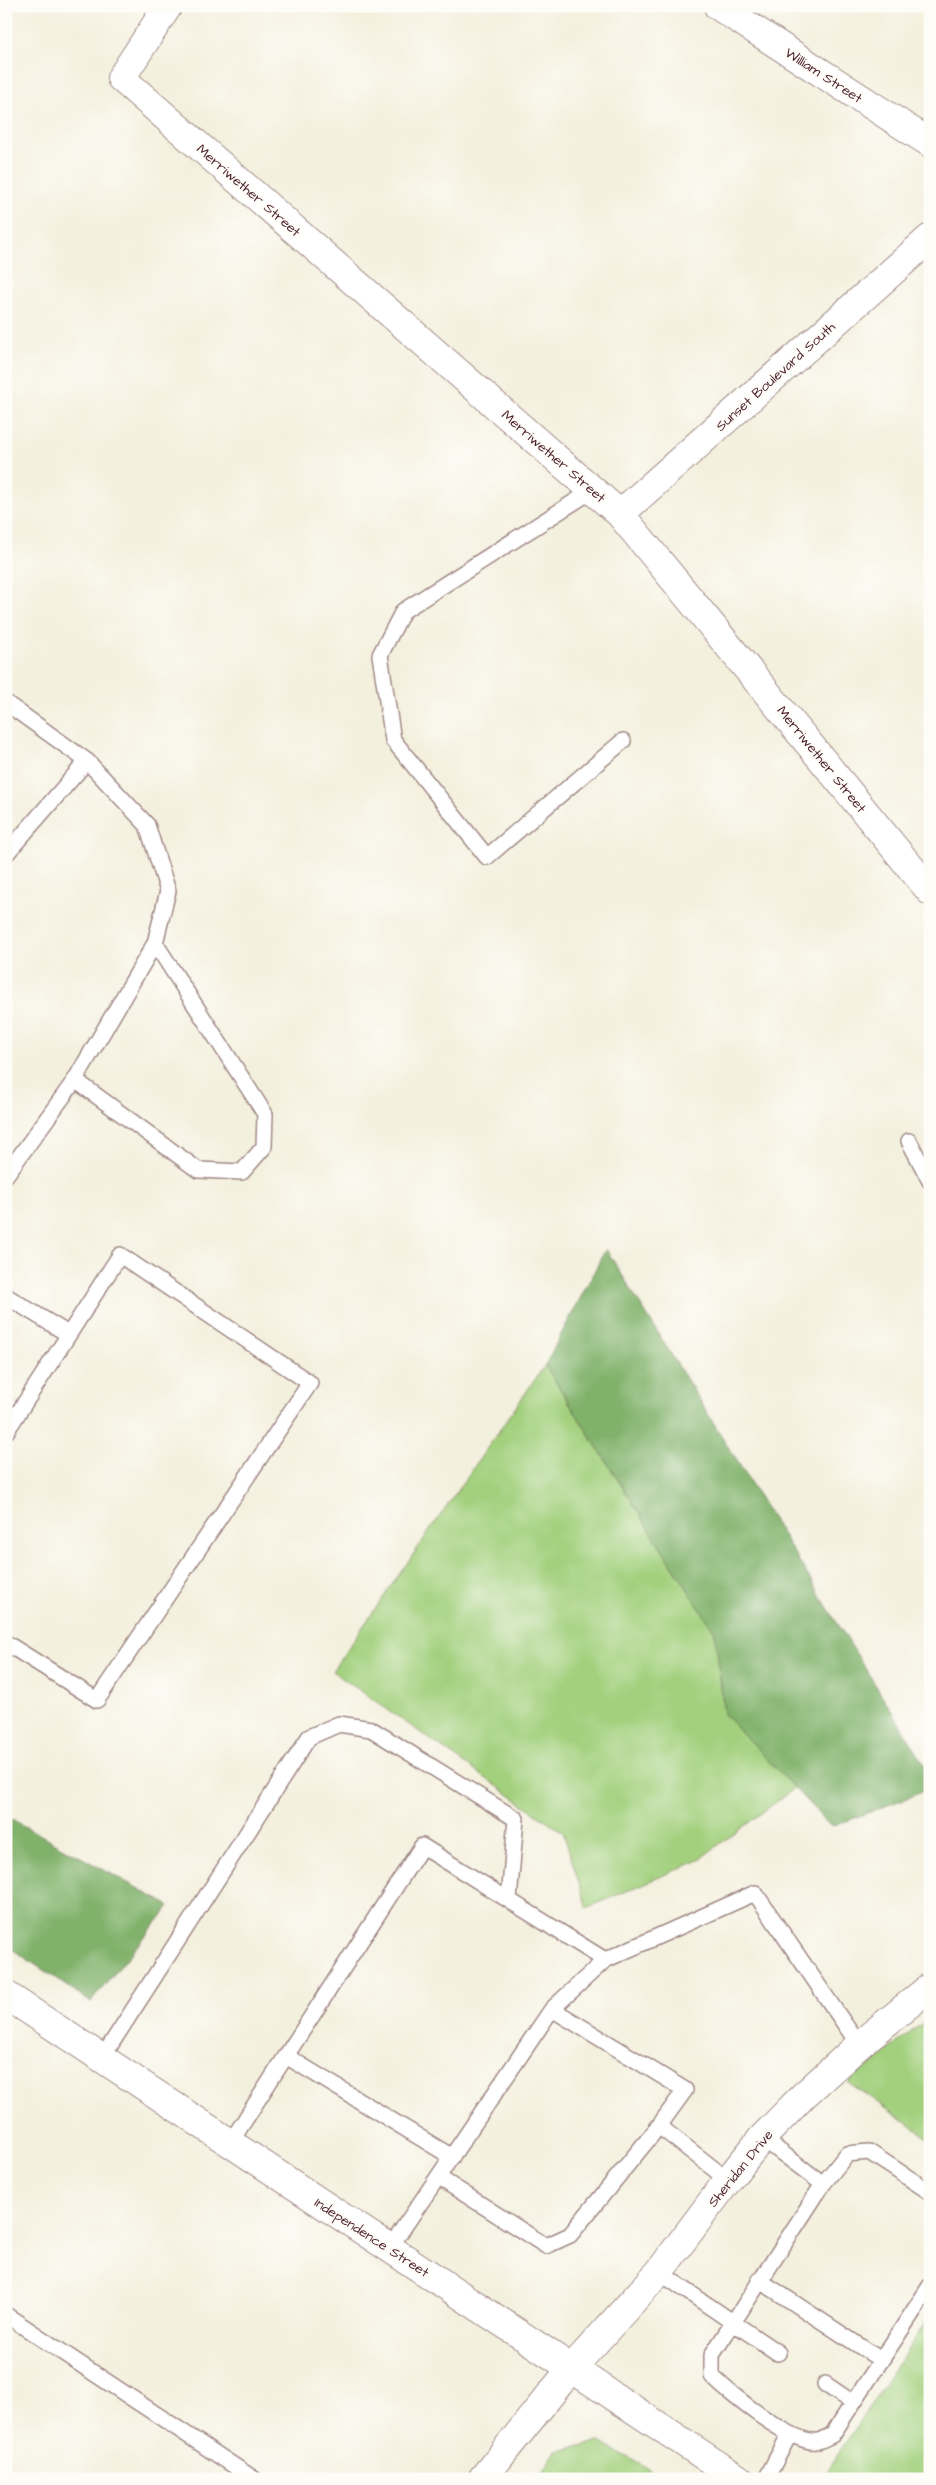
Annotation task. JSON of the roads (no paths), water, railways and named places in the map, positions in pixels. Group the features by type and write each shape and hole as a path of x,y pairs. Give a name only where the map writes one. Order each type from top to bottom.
{"street":[{"name":"Merriwether Street","path":"168,6 121,78 620,514 930,891"},
{"name":"William Street","path":"718,6 930,143"},
{"name":"Sunset Boulevard South","path":"620,514 930,238"},
{"name":"Sheridan Drive","path":"482,2479 571,2369 659,2272 762,2138 803,2096 859,2045 930,1987"},
{"name":"Independence Street","path":"6,1995 739,2479"}],"lane":[{"path":"593,490 403,611 380,655 393,740 487,857 623,741"},
{"path":"6,704 87,761 147,825 168,891 155,943 75,1080 6,1175"},
{"path":"6,854 87,761"},
{"path":"75,1080 198,1170 242,1172 264,1147 265,1114 155,943"},
{"path":"909,1141 930,1181"},
{"path":"6,1432 120,1255 310,1383 97,1700 6,1643"},
{"path":"6,1296 68,1334"},
{"path":"102,2058 309,1737 339,1724 371,1729 516,1819 509,1900"},
{"path":"230,2143 422,1846 605,1960"},
{"path":"389,2248 552,2009 605,1960 755,1894 859,2045"},
{"path":"438,2176 546,2246 570,2235 659,2126 685,2090 552,2009"},
{"path":"286,2056 452,2157"},
{"path":"659,2126 728,2180"},
{"path":"762,2138 823,2184"},
{"path":"930,2192 869,2152 847,2154 823,2184 732,2321 712,2355 712,2376 722,2388 789,2435 816,2441 832,2435 930,2286"},
{"path":"659,2272 778,2353"},
{"path":"759,2280 881,2360"},
{"path":"6,2316 254,2479"},
{"path":"825,2384 852,2403"},
{"path":"766,2479 789,2435"}]}
